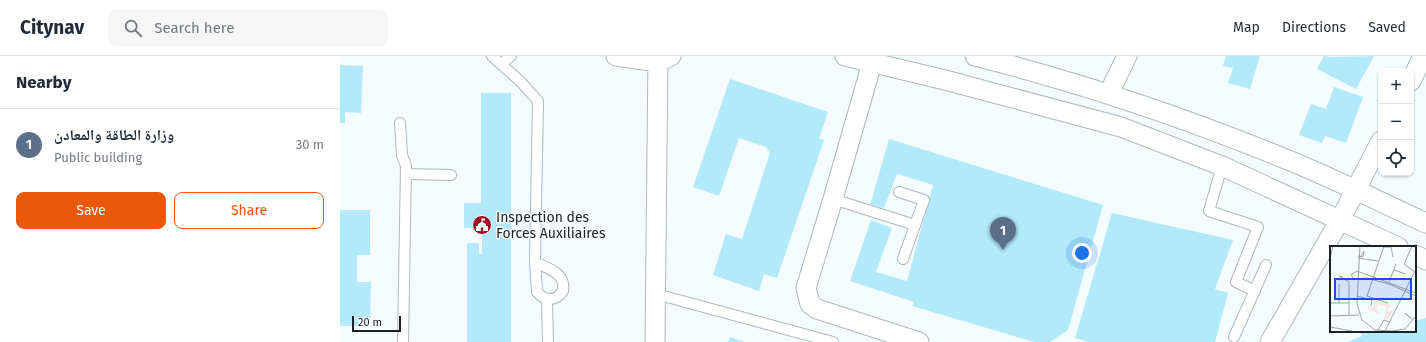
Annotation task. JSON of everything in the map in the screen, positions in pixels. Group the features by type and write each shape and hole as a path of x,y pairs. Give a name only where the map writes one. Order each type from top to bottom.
{"street":[{"path":"616,56 662,58 655,342"},
{"path":"845,56 873,59 945,80 1114,125 1222,166 1396,246"},
{"path":"974,56 1109,93 1219,133 1290,161 1426,224"},
{"path":"1109,93 1127,56"},
{"path":"1414,75 1423,56"},
{"path":"873,59 806,288 810,304 817,309 919,342"},
{"path":"1270,342 1340,220 1378,147"},
{"path":"1416,255 1426,260"}],"lane":[{"path":"492,56 538,101 535,262 537,292 548,300 554,299 563,291 562,279 558,274 535,262"},
{"path":"501,64 511,56"},
{"path":"400,123 402,155 406,166 403,342"},
{"path":"1222,166 1209,211 1258,227 1236,282 1255,290"},
{"path":"406,174 451,175"},
{"path":"899,192 924,200 903,259"},
{"path":"833,199 915,225"},
{"path":"1234,337 1266,265"},
{"path":"656,294 833,342"},
{"path":"548,300 548,342"}],"building":[{"path":"1226,56 1260,56 1250,89 1228,83 1233,68 1223,66"},
{"path":"1324,56 1374,56 1356,89 1317,69"},
{"path":"340,65 363,66 361,113 345,112 345,123 340,123"},
{"path":"730,79 828,112 819,138 824,140 777,278 764,274 759,291 713,275 726,234 742,239 770,153 766,147 739,138 719,196 693,187"},
{"path":"1334,87 1363,97 1346,143 1325,136 1322,143 1299,135 1311,104 1326,109"},
{"path":"481,93 511,93 511,342 467,342 467,243 479,243 479,254 482,254 482,228 464,228 464,203 481,203"},
{"path":"889,139 1103,205 1068,330 1050,342 1034,342 912,306 914,302 850,281 871,220 892,228 876,272 907,281 933,185 897,174 884,208 870,205"},
{"path":"340,210 370,210 370,255 357,255 357,282 371,282 370,326 340,326"},
{"path":"1112,213 1233,240 1215,289 1228,293 1215,342 1089,342 1075,338"},
{"path":"1426,318 1426,342 1348,342 1362,336 1360,332 1416,332 1416,321"},
{"path":"730,337 745,342 728,342"}],"place":[{"name":"Inspection des Forces Auxiliaires","path":"482,225"},
{"name":"وزارة الطاقة والمعادن","path":"1003,250"}]}
